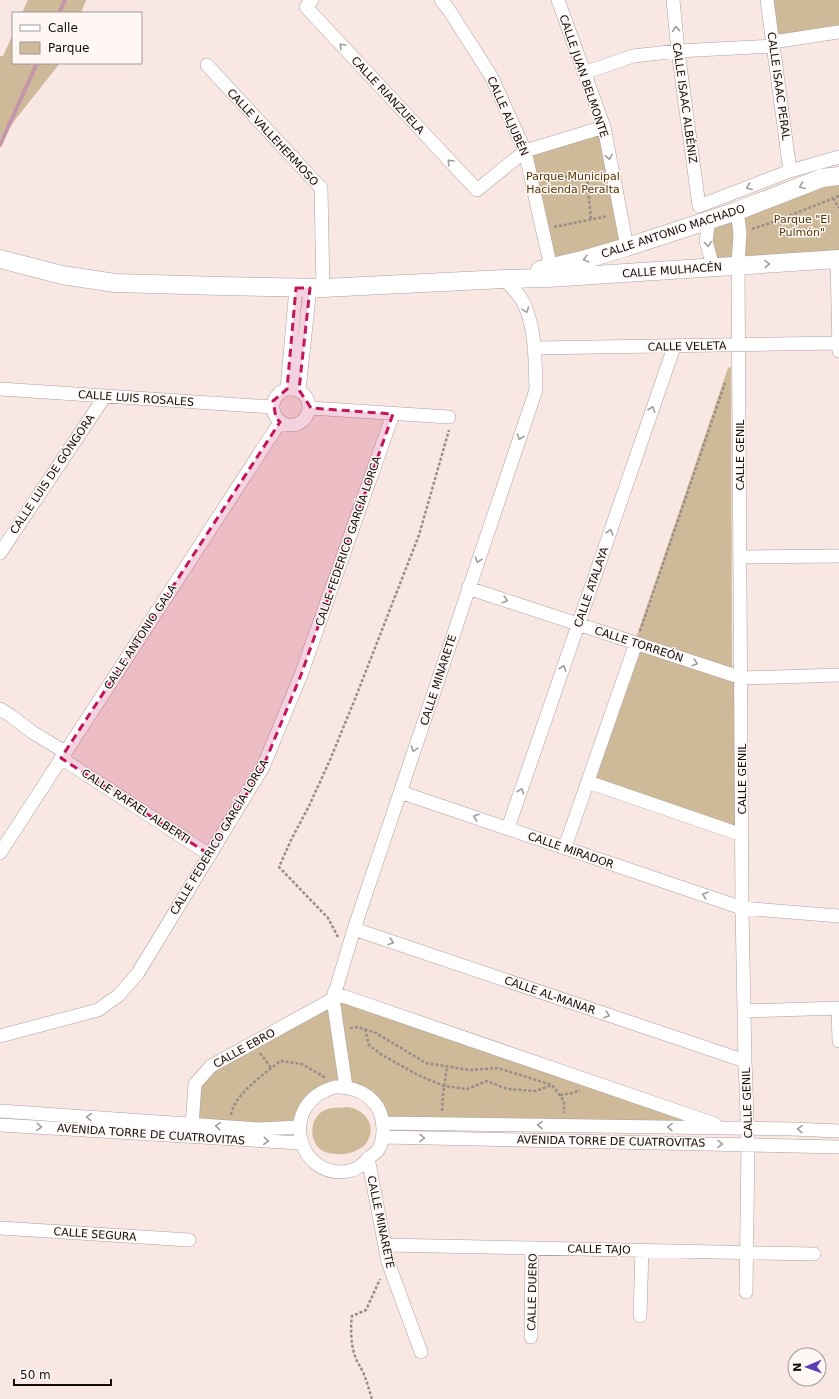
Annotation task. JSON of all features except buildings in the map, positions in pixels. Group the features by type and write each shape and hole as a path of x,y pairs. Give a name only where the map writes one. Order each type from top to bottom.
{"street":[{"name":"CALLE RIANZUELA","path":"312,0 306,7 477,190 525,151"},
{"name":"CALLE ALJUBÉN","path":"441,0 491,76 525,151 551,268"},
{"name":"CALLE JUAN BELMONTE","path":"558,0 604,128 626,247"},
{"name":"CALLE ISAAC ALBÉNIZ","path":"673,0 678,51 704,213 706,241 713,268"},
{"name":"CALLE ISAAC PERAL","path":"767,0 790,171"},
{"path":"584,73 633,56 773,44 839,32"},
{"name":"CALLE VALLEHERMOSO","path":"207,64 321,188 310,288"},
{"path":"525,151 604,128"},
{"name":"CALLE ANTONIO MACHADO","path":"729,207 790,171 839,157"},
{"name":"CALLE ANTONIO MACHADO","path":"504,279 586,259 626,247 704,213 729,207 822,178 839,176"},
{"name":"CALLE GENIL","path":"729,207 740,233 738,265 742,678 742,908 748,1144 746,1292"},
{"path":"626,247 652,272"},
{"path":"0,259 62,275 115,282 310,288 504,279"},
{"path":"838,260 839,351"},
{"name":"CALLE MULHACÉN","path":"504,279 548,278 713,268 738,265 838,260"},
{"name":"CALLE MINARETE","path":"343,1087 334,996 354,929 536,390 535,348 531,322 525,305 516,291 504,279"},
{"path":"293,389 310,288"},
{"name":"CALLE VELETA","path":"535,348 674,347 839,343"},
{"name":"CALLE ATALAYA","path":"508,828 674,347"},
{"name":"CALLE LUIS ROSALES","path":"0,389 272,408"},
{"path":"293,389 307,398 310,408 305,418 296,424 285,424 280,422 274,413 272,408 273,401 276,395 281,391 293,389"},
{"name":"CALLE LUIS DE GÓNGORA","path":"0,553 105,396"},
{"path":"310,408 449,417"},
{"name":"CALLE FEDERICO GARCÍA LORCA","path":"0,1036 98,1010 119,995 138,973 263,767 301,674 393,414"},
{"name":"CALLE ANTONIO GALA","path":"0,852 280,422"},
{"path":"741,557 839,556"},
{"name":"CALLE TORREÓN","path":"468,588 742,678"},
{"path":"565,848 636,643"},
{"path":"742,678 839,675"},
{"name":"CALLE RAFAEL ALBERTI","path":"0,709 63,755 210,854"},
{"path":"588,782 742,835"},
{"name":"CALLE MIRADOR","path":"400,792 742,908 839,916"},
{"name":"CALLE AL-MANAR","path":"354,929 745,1061"},
{"path":"334,996 727,1128"},
{"name":"CALLE EBRO","path":"192,1125 195,1084 211,1066 334,996"},
{"path":"744,1011 839,1008 839,1041"},
{"path":"343,1087 361,1092 374,1103 380,1112 383,1123 383,1137 378,1150 360,1167 348,1171 336,1171 325,1168 315,1162 307,1154 301,1143 299,1127 301,1116 306,1105 314,1097 326,1090 343,1087"},
{"name":"AVENIDA TORRE DE CUATROVITAS","path":"0,1111 259,1129 299,1127"},
{"name":"AVENIDA TORRE DE CUATROVITAS","path":"383,1123 747,1128 839,1131"},
{"name":"AVENIDA TORRE DE CUATROVITAS","path":"0,1125 301,1143"},
{"name":"AVENIDA TORRE DE CUATROVITAS","path":"383,1137 839,1147"},
{"name":"CALLE MINARETE","path":"368,1158 388,1262 421,1352"},
{"name":"CALLE SEGURA","path":"0,1228 189,1240"},
{"name":"CALLE TAJO","path":"385,1245 814,1254"},
{"name":"CALLE DUERO","path":"531,1337 532,1248"},
{"path":"640,1316 642,1250"}],"path":[{"path":"531,179 613,175"},
{"path":"587,176 591,220"},
{"path":"740,233 776,222 839,196"},
{"path":"833,198 839,208"},
{"path":"542,229 620,214"},
{"path":"636,643 726,381"},
{"path":"347,953 328,918 279,867 309,806 332,753 419,535 452,417 449,417"},
{"path":"337,1030 358,1027 365,1029 426,1063 470,1070 498,1068 552,1084 564,1101 564,1126"},
{"path":"365,1029 369,1045 382,1055 418,1075 444,1086 467,1089 487,1081 507,1088 536,1091 552,1084"},
{"path":"252,1043 271,1068"},
{"path":"230,1127 232,1108 242,1093 280,1061 302,1064 343,1087"},
{"path":"442,1124 444,1086 447,1066"},
{"path":"372,1399 363,1372 353,1351 350,1328 352,1316 366,1310 388,1262"}],"highlighted area":[{"path":"296,288 310,288 299,390 311,408 393,414 301,675 263,767 210,855 61,758 280,422 276,418 273,401 287,389"}],"green space":[{"path":"28,0 86,0 81,12 22,12"},
{"path":"767,0 839,0 839,32 773,42"},
{"path":"12,36 12,64 59,64 0,139 0,56 3,56"},
{"name":"Parque Municipal Hacienda Peralta","path":"604,127 627,247 551,268 525,151"},
{"name":"Parque \"El Pulmón\"","path":"839,176 839,250 820,260 713,267 709,220"},
{"path":"731,367 732,668 636,638 728,368"},
{"path":"636,643 742,678 742,835 588,782"},
{"path":"333,999 727,1128 383,1123 366,1095 326,1090 299,1127 192,1125 195,1084 211,1066"},
{"path":"347,1107 358,1110 367,1118 371,1130 370,1136 367,1142 358,1150 345,1154 331,1154 325,1152 320,1149 313,1139 312,1133 315,1121 322,1111 333,1108"}],"waterway":[{"path":"59,12 65,0"},
{"path":"0,145 37,64"}]}
